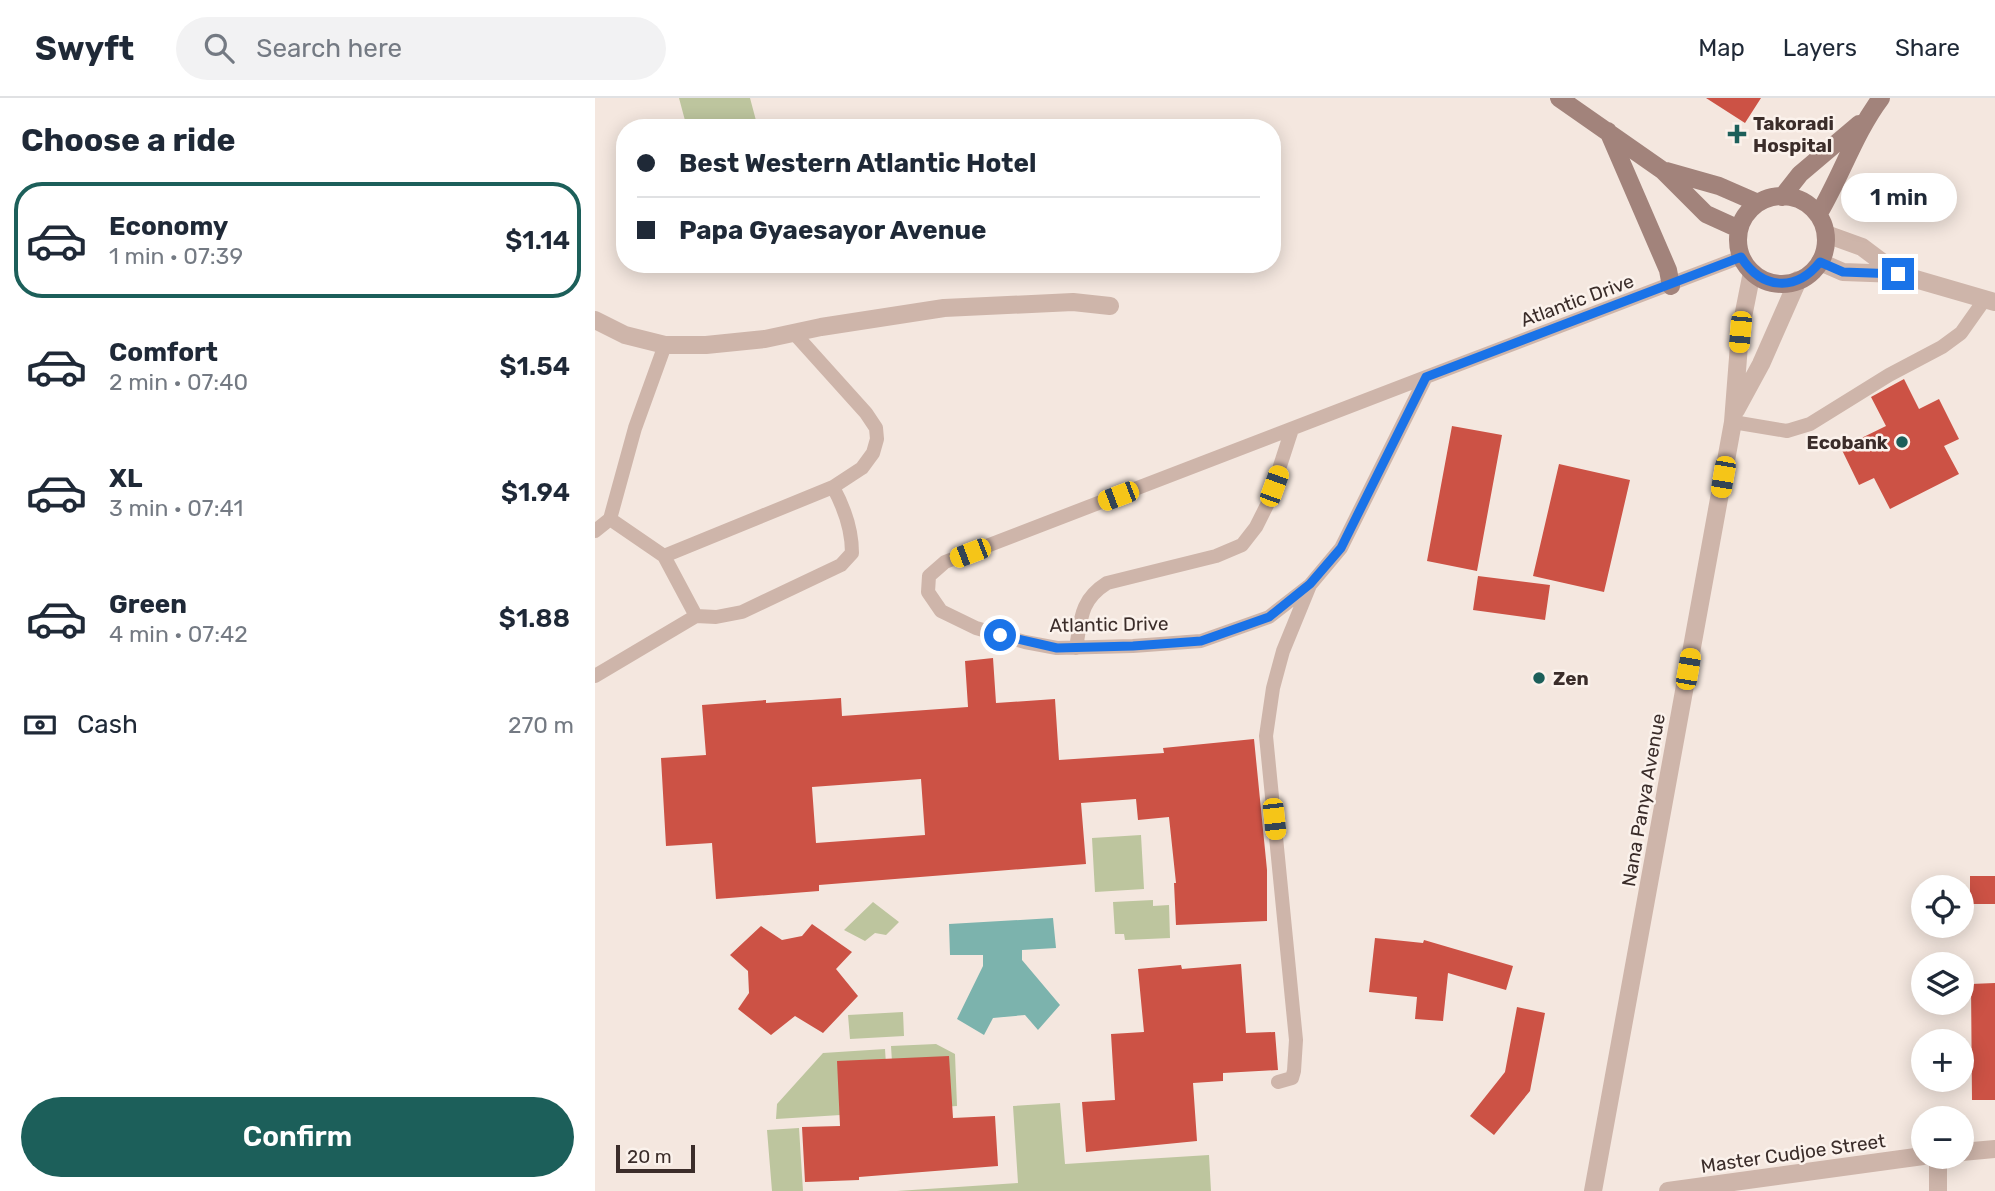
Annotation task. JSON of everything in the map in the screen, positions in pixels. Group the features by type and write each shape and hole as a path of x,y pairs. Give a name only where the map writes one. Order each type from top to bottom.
{"street":[{"path":"1559,98 1662,170 1706,214 1739,229"},
{"path":"1818,215 1865,120 1881,98"},
{"path":"1782,197 1801,174 1865,120"},
{"path":"1608,131 1668,270 1671,286"},
{"path":"1662,170 1719,186 1758,203"},
{"path":"1782,197 1802,201 1818,215 1826,234 1820,262 1814,270 1786,284 1774,283 1752,272 1741,257 1738,239 1743,219 1758,203 1769,198 1782,197"},
{"path":"1826,234 1862,247 1898,274"},
{"path":"1820,262 1843,272 1898,274 1990,301"},
{"name":"Nana Panya Avenue","path":"1593,1191 1733,419 1740,332 1752,272"},
{"name":"Nana Panya Avenue","path":"1733,419 1798,280"},
{"path":"595,320 625,335 664,345 706,345 765,339 944,308 1073,302 1110,306"},
{"path":"1974,1151 1995,1149"},
{"name":"Master Cudjoe Street","path":"1668,1191 1911,1158"},
{"path":"1938,1169 1938,1191"}],"lane":[{"name":"Atlantic Drive","path":"1426,377 1341,548 1310,584 1269,617 1201,641 1057,648 976,628 941,611 928,592 929,576 945,562 1426,377 1671,286 1741,257"},
{"path":"1733,419 1787,431 1810,424 1889,375 1942,347 1961,333 1990,301"},
{"path":"664,556 833,487 862,468 873,453 877,439 876,428 795,333"},
{"path":"595,531 610,519 635,428 664,345"},
{"path":"1076,648 1083,609 1093,592 1107,583 1216,556 1242,545 1256,527 1268,503 1292,429"},
{"path":"595,676 696,616 716,617 742,612 841,565 852,554 852,537 833,487"},
{"path":"610,519 664,556 696,616"},
{"path":"1278,1082 1292,1078 1296,1040 1265,736 1273,688 1283,651 1310,584"}],"green space":[{"path":"679,98 750,98 756,119 685,119"},
{"path":"1141,835 1144,889 1095,892 1092,838"},
{"path":"1153,900 1153,906 1169,905 1170,938 1125,940 1124,934 1115,934 1113,902"},
{"path":"873,902 899,922 886,935 875,933 865,941 844,930"},
{"path":"903,1012 904,1036 850,1039 848,1015"},
{"path":"936,1044 955,1054 957,1106 895,1110 891,1046"},
{"path":"885,1049 889,1112 776,1119 777,1104 823,1053"},
{"path":"1060,1103 1065,1164 1209,1155 1211,1191 897,1191 1018,1183 1013,1106"},
{"path":"799,1128 803,1191 772,1191 767,1130"}],"water":[{"path":"1053,918 1056,948 1022,950 1022,960 1060,1005 1038,1030 1025,1015 993,1018 984,1035 957,1019 983,966 983,955 950,955 949,924"}],"building":[{"path":"1706,98 1761,98 1745,123"},
{"name":"Ecobank","path":"1904,379 1919,409 1939,399 1959,439 1944,446 1959,474 1890,509 1874,478 1859,485 1841,448 1886,426 1871,397"},
{"path":"1452,426 1502,435 1477,571 1427,561"},
{"path":"1559,464 1630,480 1604,592 1533,576"},
{"path":"1478,576 1550,585 1545,620 1473,610"},
{"path":"993,658 996,703 1055,699 1059,760 1164,753 1163,748 1254,739 1267,870 1267,921 1176,925 1176,883 1169,817 1138,820 1136,799 1081,803 1086,864 819,885 819,891 716,899 712,843 666,846 661,758 706,755 702,705 841,698 842,716 968,707 965,661","holes":["921,779 925,835 816,843 812,787"]},
{"path":"1974,876 1995,876 1995,904 1974,904"},
{"path":"812,924 852,952 836,969 858,996 823,1033 795,1016 771,1035 738,1009 749,993 748,971 730,955 761,926 782,940 802,936"},
{"path":"1375,938 1423,943 1424,940 1513,966 1506,990 1448,973 1443,1021 1415,1019 1417,997 1369,992"},
{"path":"1241,964 1246,1033 1275,1032 1278,1070 1223,1073 1223,1081 1193,1083 1197,1141 1086,1152 1082,1102 1115,1100 1111,1034 1144,1032 1138,969 1181,965 1182,969"},
{"path":"1995,983 1995,1100 1972,1100 1974,1029 1971,1029 1971,1015 1974,1015 1974,984"},
{"path":"1517,1007 1545,1013 1530,1091 1494,1135 1470,1116 1505,1072"},
{"path":"949,1056 953,1118 995,1116 998,1166 859,1177 859,1180 805,1182 802,1127 840,1126 837,1061"}],"place":[{"name":"Takoradi Hospital","path":"1737,134"},
{"name":"Ecobank","path":"1902,442"},
{"name":"Zen","path":"1539,678"}],"route":[{"path":"1000,635 1057,648 1133,646 1201,641 1269,617 1310,584 1341,548 1426,377 1671,286 1741,257 1752,272 1774,283 1786,284 1805,277 1820,262 1843,272 1898,274"}]}
